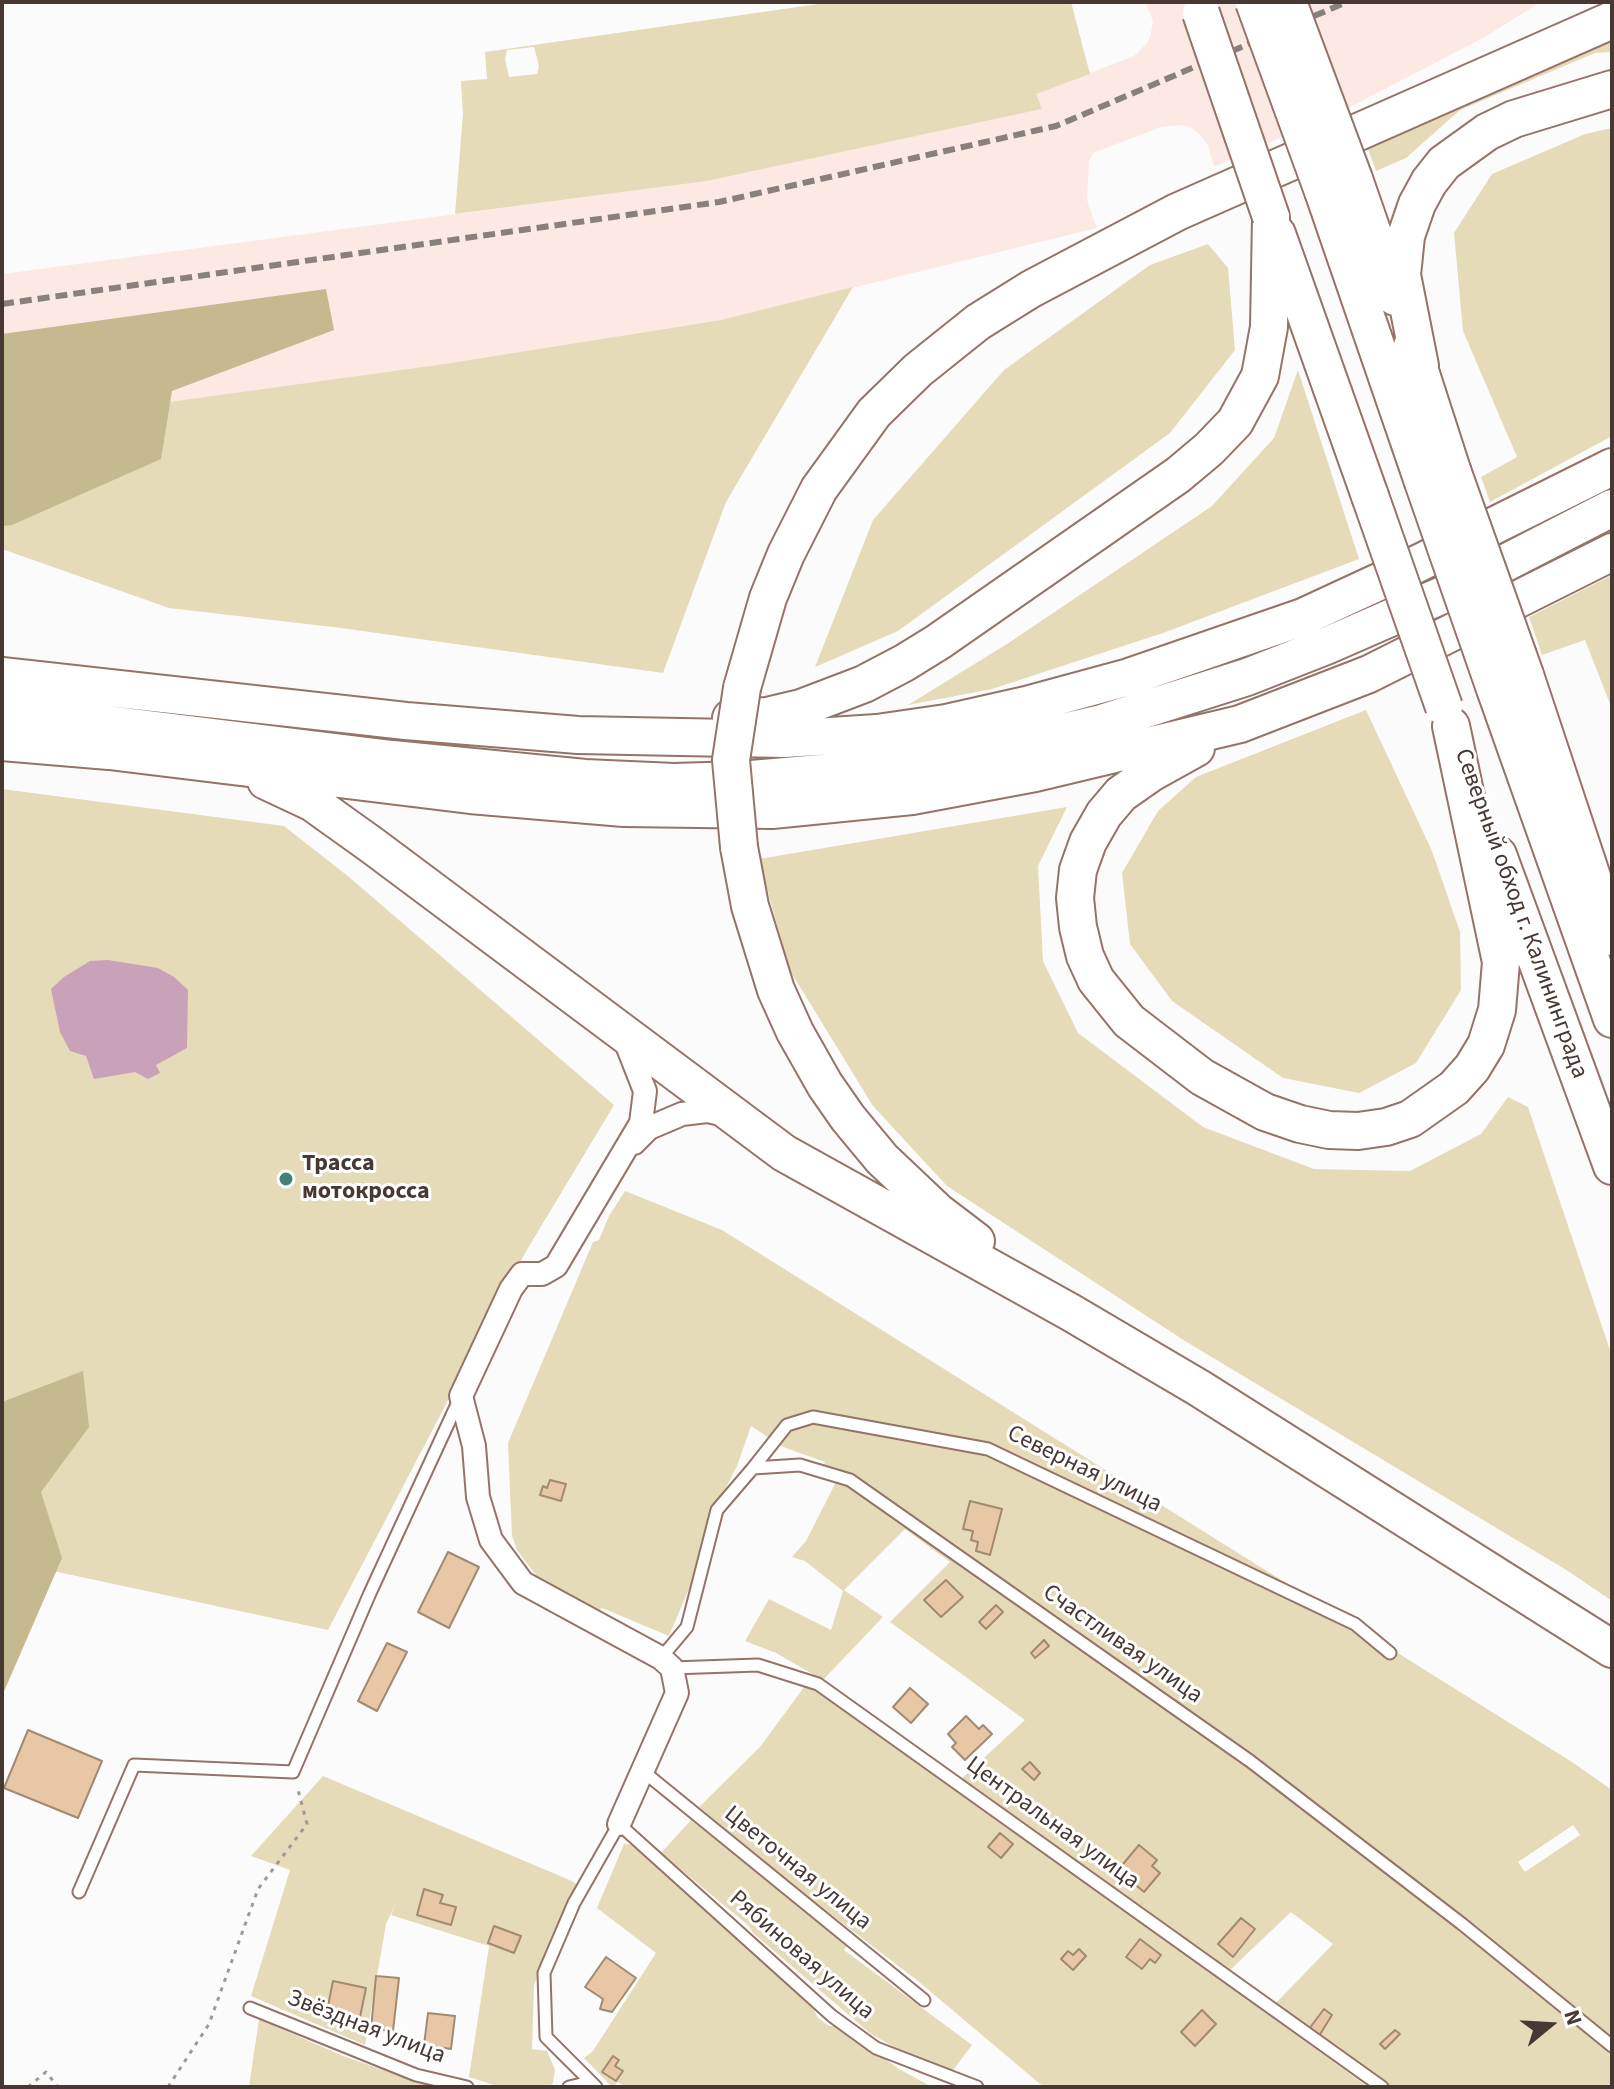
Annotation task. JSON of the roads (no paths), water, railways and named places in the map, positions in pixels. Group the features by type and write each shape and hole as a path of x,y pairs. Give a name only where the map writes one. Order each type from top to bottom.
{"highway":[{"path":"1254,2 1420,366"},
{"path":"1288,2 1339,186 1510,681 1612,1019"},
{"path":"1199,8 1271,217 1370,496 1448,716 1501,962 1497,1010 1486,1045 1472,1068 1454,1088 1410,1119 1386,1127 1358,1131 1329,1130 1277,1116 1202,1077 1129,1021 1096,980 1085,956 1075,898 1078,870 1088,842 1104,814 1121,794 1151,773 1240,724 1369,674 1612,552"},
{"path":"1070,1312 938,1212 882,1159 848,1118 795,1032 776,990 750,906 739,847 731,760 742,688 768,598 786,554 819,489 874,413 918,370 978,322 1031,289 1177,212 1612,20"},
{"path":"1437,474 1402,275 1406,236 1417,204 1444,163 1487,132 1514,119 1612,89"},
{"path":"578,735 641,724 767,716 832,698 904,663 938,642 1178,475 1235,422 1260,376 1269,327 1271,217"},
{"path":"2,676 406,721 578,735 834,737 946,723 1026,705 1170,664 1303,617 1437,555 1612,467"},
{"path":"2,711 392,759 585,778 674,782 740,780 878,768 966,754 1102,723 1247,677 1445,594 1612,508"},
{"path":"1510,681 1577,827 1612,937"},
{"name":"Северный обход г. Калининграда","path":"1448,716 1612,1166"},
{"path":"2,742 109,751 470,795 608,806 772,810 975,786 1240,724"},
{"path":"227,765 313,803 784,1153 1070,1312 1314,1460 1612,1649"},
{"path":"1577,827 1612,880"}],"street":[{"path":"619,1824 677,1693 666,1663 523,1583 491,1540 478,1497 474,1446 461,1396 511,1289 522,1274 542,1274 556,1266 641,1123 646,1099 635,1059 621,1032"},
{"path":"630,1146 649,1128 682,1114 707,1111 734,1117"}],"lane":[{"path":"79,1892 134,1765 293,1772 370,1593 461,1396"},
{"name":"Северная улица","path":"753,1468 787,1425 813,1417 988,1449 1355,1624 1390,1653"},
{"name":"Счастливая улица","path":"753,1468 800,1465 850,1480 1250,1761 1462,1924 1612,2046"},
{"path":"666,1663 687,1627 717,1510 753,1468"},
{"name":"Центральная улица","path":"666,1663 758,1665 818,1684 1382,2087"},
{"name":"Цветочная улица","path":"644,1772 924,2000"},
{"path":"593,2084 546,2037 544,1973 574,1903 619,1824"},
{"name":"Рябиновая улица","path":"619,1824 832,2016 876,2048 977,2087"},
{"name":"Звёздная улица","path":"250,2008 416,2075 467,2087"},
{"path":"569,2087 593,2084"}],"railway":[{"path":"2,304 719,202 1056,126 1347,2"}],"place":[{"name":"Трасса мотокросса","path":"286,1179"}]}
